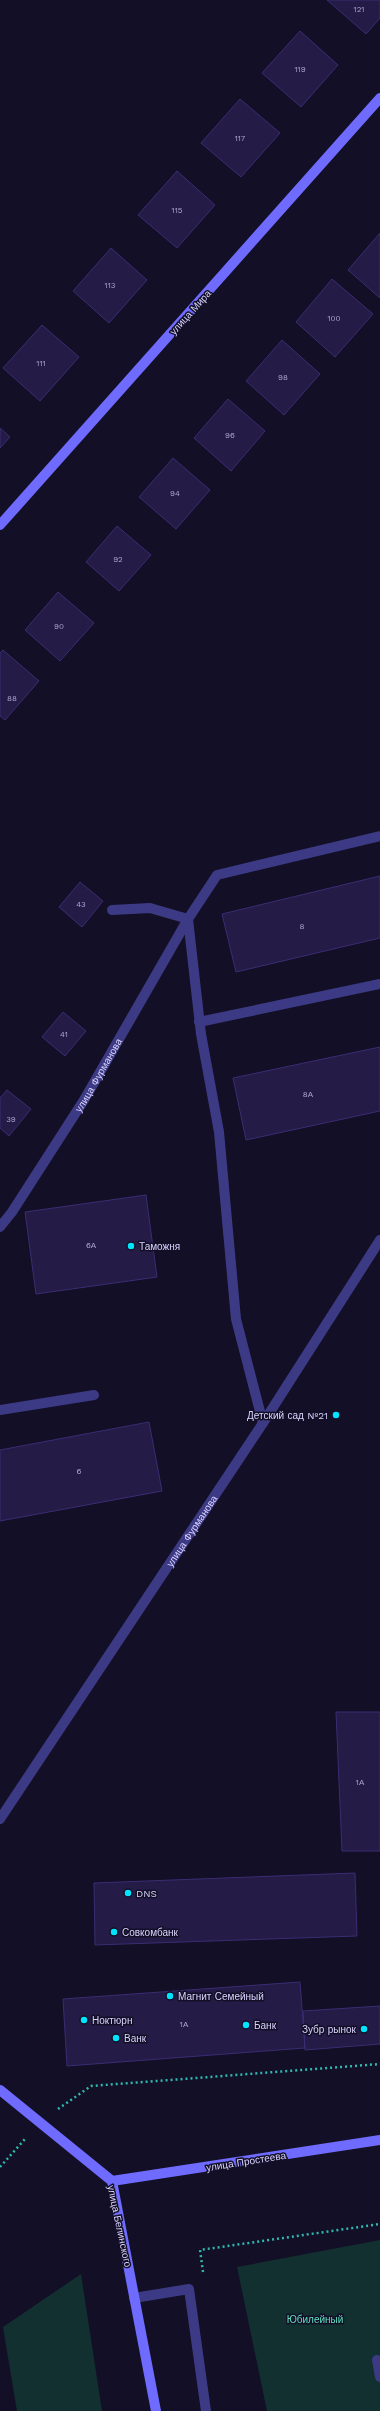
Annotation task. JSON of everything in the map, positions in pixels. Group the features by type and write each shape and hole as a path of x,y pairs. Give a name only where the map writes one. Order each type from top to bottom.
{"street":[{"name":"улица Мира","path":"0,525 380,98"},
{"name":"улица Фурманова","path":"0,1227 12,1212 84,1100 188,919 217,875 380,836"},
{"path":"112,910 150,908 188,919 199,1022 219,1132 236,1319 263,1423"},
{"path":"199,1022 380,984"},
{"name":"улица Фурманова","path":"0,1819 263,1423 380,1240"},
{"path":"0,1410 94,1395"},
{"name":"улица Белинского","path":"0,2090 40,2121 112,2182 156,2411"},
{"name":"улица Простеева","path":"112,2182 380,2140"},
{"path":"134,2298 189,2289 206,2411"},
{"path":"377,2360 380,2377"}],"path":[{"path":"0,2167 40,2121 91,2086 380,2064"},
{"path":"203,2273 200,2250 380,2224"}],"green space":[{"name":"Юбилейный","path":"380,2240 380,2411 267,2411 237,2267"},
{"path":"81,2274 102,2411 17,2411 3,2327"}],"building":[{"path":"327,0 380,0 380,18 366,34"},
{"path":"300,31 338,65 301,107 262,73"},
{"path":"240,99 280,133 241,177 201,143"},
{"path":"177,171 215,205 177,248 138,215"},
{"path":"380,233 380,298 348,270"},
{"path":"111,248 147,280 109,323 73,291"},
{"path":"332,279 373,314 335,357 296,322"},
{"path":"42,325 79,357 40,401 3,368"},
{"path":"282,340 320,374 284,415 246,381"},
{"path":"228,399 265,431 231,471 194,438"},
{"path":"0,428 10,437 0,448"},
{"path":"173,458 210,490 176,529 139,497"},
{"path":"117,526 151,555 119,591 86,562"},
{"path":"58,592 94,623 60,661 25,630"},
{"path":"3,650 39,681 5,720 0,716 0,653"},
{"path":"380,876 380,938 236,972 222,914"},
{"path":"80,882 103,901 82,927 59,907"},
{"path":"63,1012 86,1031 65,1056 42,1037"},
{"path":"380,1047 380,1111 246,1140 233,1078"},
{"path":"7,1090 31,1109 9,1136 0,1128 0,1098"},
{"path":"146,1195 157,1277 36,1294 25,1212"},
{"path":"149,1422 162,1491 0,1521 0,1450"},
{"path":"336,1712 380,1712 380,1851 342,1851"},
{"path":"355,1873 357,1936 95,1945 94,1883"},
{"path":"300,1982 305,2048 67,2066 63,1999"},
{"path":"380,2006 380,2044 305,2050 303,2011"}],"place":[{"name":"Таможня","path":"131,1246"},
{"name":"Детский сад №21","path":"336,1415"},
{"name":"DNS","path":"128,1893"},
{"name":"Совкомбанк","path":"114,1932"},
{"name":"Магнит Семейный","path":"170,1996"},
{"name":"Ноктюрн","path":"84,2020"},
{"name":"Банк","path":"246,2025"},
{"name":"Зубр рынок","path":"364,2029"},
{"name":"Ванк","path":"116,2038"}]}
